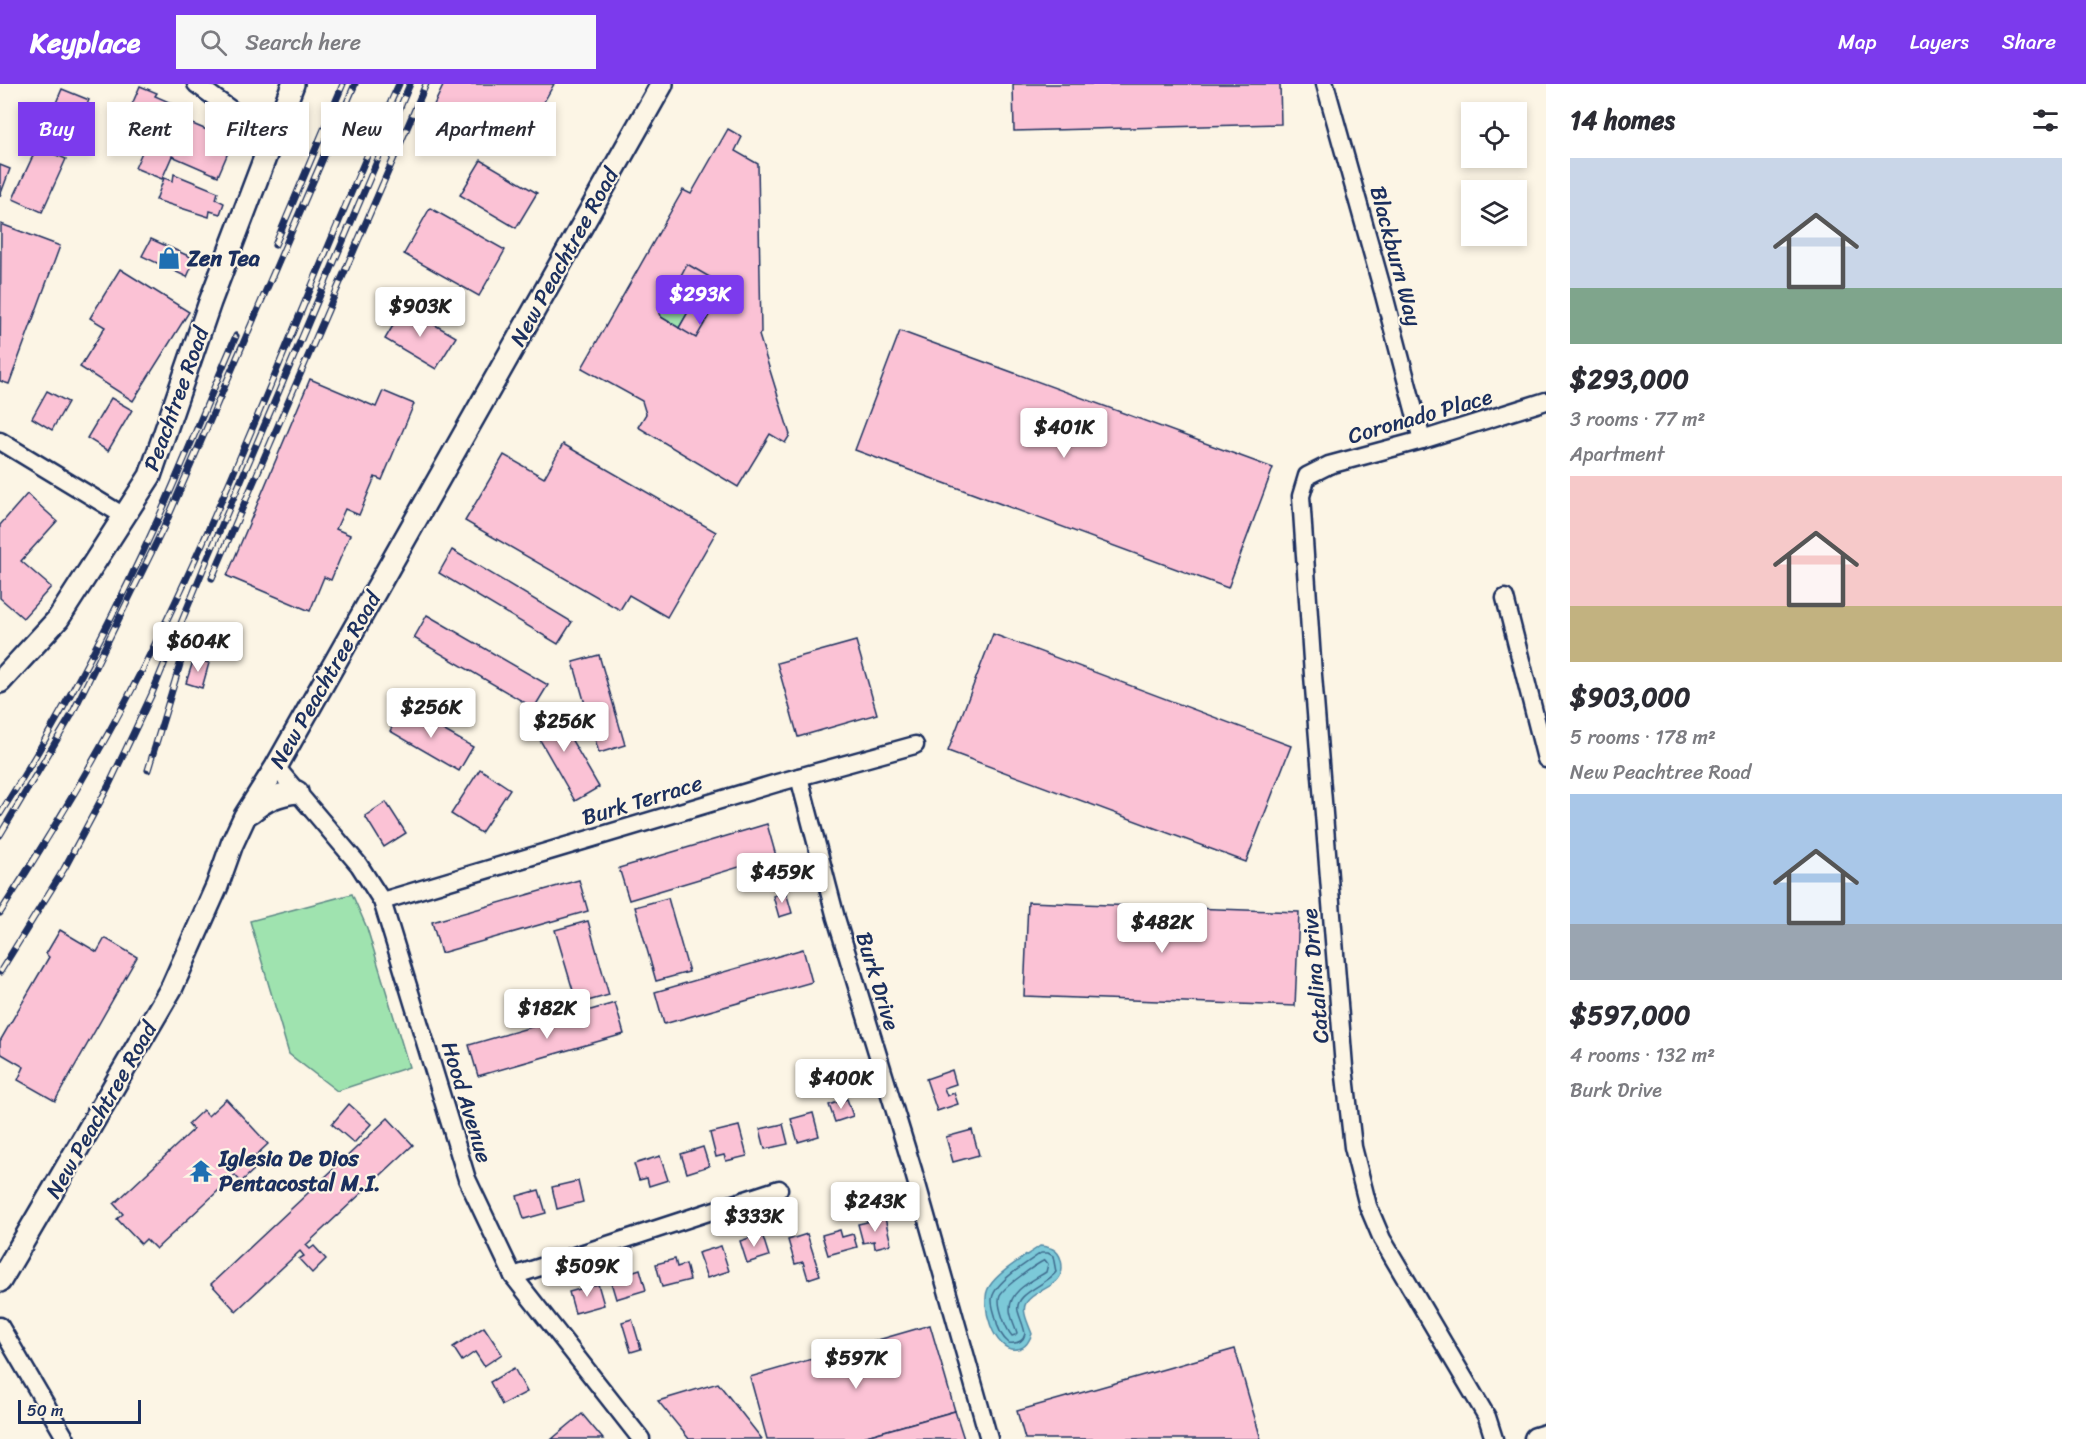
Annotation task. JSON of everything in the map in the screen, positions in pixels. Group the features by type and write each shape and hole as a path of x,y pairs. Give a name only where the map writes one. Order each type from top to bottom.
{"main road":[{"path":"1536,1439 1546,1436"}],"street":[{"path":"196,84 221,102"},
{"name":"Peachtree Road","path":"287,102 293,84"},
{"name":"New Peachtree Road","path":"0,1281 172,987 245,816 276,767 662,84"},
{"name":"Blackburn Way","path":"1325,84 1422,440"},
{"name":"Peachtree Road","path":"0,682 58,619 150,476 210,302 267,156"},
{"name":"Coronado Place","path":"1307,476 1329,465 1422,440 1546,401"},
{"path":"0,441 124,516"},
{"name":"Catalina Drive","path":"1307,476 1301,496 1305,566 1344,1067 1353,1147 1368,1206 1382,1239 1487,1417 1494,1439"},
{"path":"1504,598 1545,750"},
{"name":"Burk Terrace","path":"382,901 799,777 915,745"},
{"name":"Hood Avenue","path":"276,767 359,865 382,901 467,1179 513,1276 640,1439"},
{"name":"Burk Drive","path":"799,777 836,918 913,1170 989,1439"},
{"path":"245,816 263,802 277,795 297,792"},
{"path":"513,1276 779,1189"},
{"path":"0,1326 66,1439"}],"green space":[{"path":"678,281 699,293 679,328 661,317 660,313"},
{"path":"352,894 367,928 409,1067 337,1091 289,1054 250,921"}],"water":[{"path":"1040,1246 1058,1253 1062,1269 1060,1277 1026,1303 1025,1314 1032,1334 1025,1346 1017,1349 1009,1348 995,1336 987,1315 986,1294 993,1281"}],"building":[{"path":"444,84 554,84 544,102 435,102"},
{"path":"1013,84 1280,84 1281,124 1014,131"},
{"path":"140,86 157,93 155,96 169,102 133,102"},
{"path":"62,89 89,100 88,102 56,102"},
{"path":"193,124 205,129 205,156 227,156 218,176 172,156 193,156"},
{"path":"728,129 742,137 735,151 758,164 761,332 759,335 790,435 785,443 770,434 738,487 638,427 646,414 642,401 582,368 683,190 691,194","holes":["678,281 699,293 679,328 661,317 660,313"]},
{"path":"33,156 59,156 66,159 42,212 13,199"},
{"path":"140,156 172,156 162,179 135,168"},
{"path":"481,160 537,193 516,228 460,195"},
{"path":"0,165 10,169 0,196"},
{"path":"174,174 218,192 216,199 224,203 220,214 210,211 209,217 156,200 164,178 173,181"},
{"path":"430,208 505,250 479,296 404,254"},
{"path":"1,224 60,246 9,384 0,381"},
{"name":"Zen Tea","path":"151,239 195,259 187,277 142,256"},
{"path":"687,264 713,279 718,300 696,338 679,328 699,293 678,281"},
{"path":"120,269 189,312 133,401 80,367 105,327 90,318"},
{"path":"404,307 456,337 436,369 385,339"},
{"path":"900,331 1273,468 1228,588 855,450"},
{"path":"310,379 376,407 383,391 414,404 382,480 375,477 359,515 345,509 336,529 350,535 331,580 324,577 310,611 227,576"},
{"path":"47,391 68,402 52,430 32,418"},
{"path":"111,398 132,410 108,451 87,438"},
{"path":"563,444 716,532 667,617 629,595 620,610 465,521 504,455 544,478"},
{"path":"27,494 57,521 21,561 51,587 23,618 0,598 0,525"},
{"path":"452,550 572,622 558,644 439,573"},
{"path":"427,615 548,685 534,708 414,638"},
{"path":"993,634 1291,746 1246,862 948,751"},
{"path":"856,641 877,714 798,737 777,663"},
{"path":"599,655 625,745 599,753 573,662"},
{"path":"194,658 209,663 202,688 186,683"},
{"path":"552,706 599,787 575,801 528,719"},
{"path":"403,707 473,747 459,771 390,731"},
{"path":"480,769 510,789 481,833 451,814"},
{"path":"386,802 406,833 384,847 365,816"},
{"path":"767,824 776,856 629,900 619,868"},
{"path":"579,880 588,911 441,953 432,922"},
{"path":"786,892 792,913 779,917 773,896"},
{"path":"668,898 689,972 656,981 635,907"},
{"path":"1028,902 1299,912 1295,1006 1024,996"},
{"path":"588,921 609,995 577,1004 555,930"},
{"path":"60,930 97,952 105,938 137,957 55,1101 18,1080 24,1067 0,1053 0,1041 49,957 46,954"},
{"path":"803,949 812,982 664,1024 655,992"},
{"path":"615,1003 624,1034 478,1076 469,1045"},
{"path":"952,1070 956,1084 944,1088 947,1096 954,1093 958,1104 937,1111 926,1079"},
{"name":"Iglesia De Dios Pentacostal M.I.","path":"226,1099 268,1144 251,1160 257,1167 241,1182 235,1175 156,1249 146,1239 141,1244 117,1219 123,1214 114,1204 193,1130 188,1124 203,1110 208,1116"},
{"path":"847,1099 853,1116 835,1122 829,1105"},
{"path":"349,1104 371,1124 354,1143 332,1124"},
{"path":"813,1113 819,1136 798,1142 791,1119"},
{"path":"388,1118 413,1145 306,1245 310,1249 314,1246 326,1259 312,1273 299,1259 304,1256 300,1251 236,1311 211,1284"},
{"path":"783,1124 788,1144 765,1149 760,1129"},
{"path":"739,1126 747,1156 726,1161 724,1155 716,1157 710,1133"},
{"path":"972,1130 979,1155 953,1162 946,1137"},
{"path":"703,1147 709,1166 687,1173 681,1154"},
{"path":"660,1156 668,1180 649,1186 647,1178 639,1180 634,1164"},
{"path":"578,1181 583,1202 557,1209 552,1187"},
{"path":"539,1190 546,1213 524,1219 517,1196"},
{"path":"885,1218 891,1244 875,1248 874,1241 863,1243 858,1224"},
{"path":"840,1230 842,1237 853,1234 857,1247 828,1255 822,1235"},
{"path":"762,1234 769,1256 747,1263 740,1241"},
{"path":"807,1234 820,1275 808,1279 803,1262 795,1264 788,1240"},
{"path":"721,1246 729,1271 707,1278 698,1253"},
{"path":"675,1259 677,1267 686,1264 690,1280 662,1287 656,1264"},
{"path":"640,1269 646,1290 616,1299 610,1279"},
{"path":"598,1284 604,1305 575,1313 569,1292"},
{"path":"632,1319 641,1349 631,1352 622,1322"},
{"path":"930,1325 955,1411 856,1439 767,1439 750,1377"},
{"path":"484,1327 502,1354 484,1366 475,1352 462,1361 453,1347"},
{"path":"1235,1349 1261,1439 1025,1439 1017,1411"},
{"path":"514,1368 527,1392 502,1405 490,1382"},
{"path":"718,1383 762,1439 689,1439 658,1401"},
{"path":"955,1411 964,1439 856,1439"},
{"path":"582,1414 603,1439 552,1439"}],"railway":[{"path":"275,245 343,84"},
{"path":"0,835 71,716 164,527 355,84"},
{"path":"0,913 85,775 161,632 253,428 399,84"},
{"path":"0,972 64,869 108,787 151,696 410,84"},
{"path":"212,578 426,84"},
{"path":"0,814 65,705 123,593 169,494 236,336"},
{"path":"148,770 191,628"}],"place":[{"name":"Zen Tea","path":"169,258"},
{"name":"Iglesia De Dios Pentacostal M.I.","path":"201,1171"}]}
